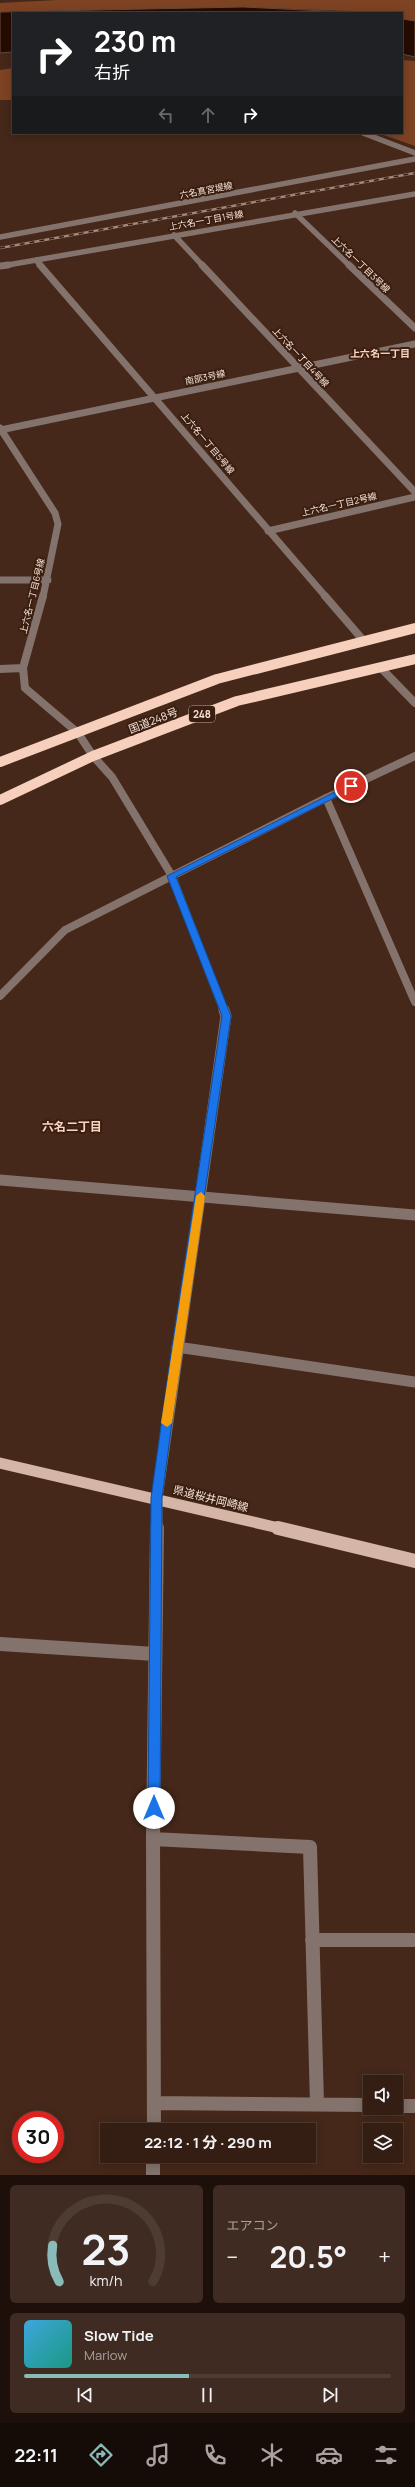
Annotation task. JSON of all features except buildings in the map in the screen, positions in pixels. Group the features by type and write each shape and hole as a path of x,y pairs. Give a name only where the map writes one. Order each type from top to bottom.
{"highway":[{"name":"国道248号","path":"0,762 217,679 362,640 415,628"},
{"name":"国道248号","path":"0,800 93,756 237,701 415,659"}],"main road":[{"name":"県道桜井岡崎線","path":"0,1463 157,1498 415,1562"}],"street":[{"path":"366,134 415,153"},
{"name":"六名真宮堤線","path":"0,237 415,159"},
{"name":"上六名一丁目1号線","path":"0,266 295,213 415,194"},
{"name":"上六名一丁目3号線","path":"295,213 415,328"},
{"name":"上六名一丁目4号線","path":"174,235 415,492"},
{"name":"上六名一丁目5号線","path":"36,260 156,397 268,531 362,640"},
{"name":"南部3号線","path":"0,429 415,344"},
{"name":"上六名一丁目6号線","path":"0,429 56,513 58,524 48,580 23,668 25,688 78,733 93,756 112,777 172,876 226,1016 201,1196 177,1346 157,1498 153,1839 154,2123"},
{"name":"上六名一丁目2号線","path":"268,531 415,497"},
{"path":"0,580 48,580"},
{"path":"0,669 23,668"},
{"path":"381,668 415,703"},
{"path":"0,996 65,930 326,798 415,756"},
{"path":"326,798 415,1002"},
{"path":"0,1180 415,1215"},
{"path":"177,1346 415,1382"},
{"path":"0,1644 155,1654"},
{"path":"153,1839 310,1846 317,2104"},
{"path":"312,1940 415,1940"},
{"path":"154,2103 363,2105"},
{"path":"403,2106 415,2106"},
{"path":"153,2163 153,2175"}],"shaded area":[{"path":"57,0 415,0 415,21 403,19 403,12 243,7 0,12 0,3"},
{"path":"243,7 345,12 12,12 12,52 0,53 0,12"},
{"path":"403,19 415,21 415,57 403,54"},
{"path":"403,60 415,61 415,146 381,134 403,134"},
{"path":"12,68 12,100 0,100 0,70"}],"railway":[{"path":"0,248 415,173"}],"slow traffic":[{"path":"167,1423 177,1346 201,1196"}],"district":[{"name":"上六名一丁目","path":"380,353"},
{"name":"六名二丁目","path":"72,1126"}],"route":[{"path":"154,1808 157,1498 177,1346 201,1196 226,1016 172,876 351,786"}]}
